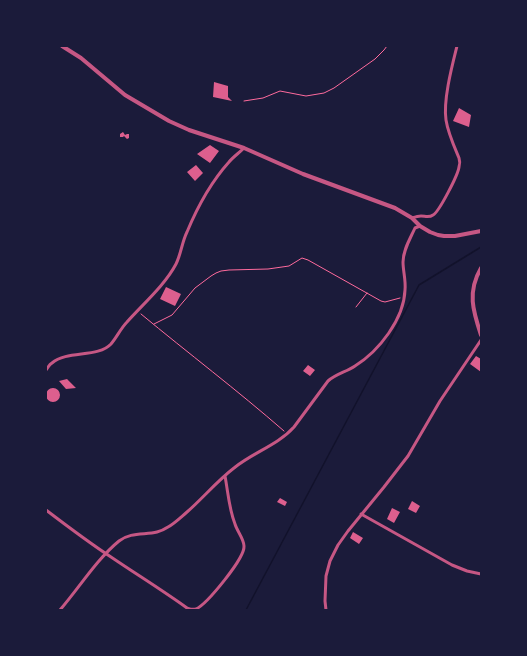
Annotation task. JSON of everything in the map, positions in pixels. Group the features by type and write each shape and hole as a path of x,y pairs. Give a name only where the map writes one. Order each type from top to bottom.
{"street":[{"path":"62,46 81,58 125,95 156,114 189,130 244,148 303,174 395,208 412,218 420,226 430,232 444,236 463,235 481,231"},
{"path":"412,218 419,216 431,216 435,214 456,176 460,165 459,158 449,132 445,113 446,96 457,46"},
{"path":"46,370 52,362 59,358 100,350 107,348 112,343 126,323 172,271 188,230 202,201 216,178 229,162 244,148"},
{"path":"60,610 85,578 119,541 133,535 157,532 170,526 243,461 288,434 328,381 334,376 350,370 381,344 396,320 404,297 405,283 403,262 405,250 415,228 420,226"},
{"path":"481,268 472,288 475,318 481,335"},
{"path":"326,610 324,601 326,576 330,561 338,546 361,514 408,456 440,401 481,340"},
{"path":"46,510 106,554 188,608 198,608 208,600 228,576 236,566 244,551 244,544 232,516 225,476"},
{"path":"361,514 452,565 467,571 481,574"}],"path":[{"path":"244,101 263,98 280,91 306,96 324,93 334,88 370,62 387,46"},
{"path":"154,324 172,315 195,288 216,273 229,270 289,266 301,259 308,260 383,302 404,297"},
{"path":"356,307 367,293"},
{"path":"138,311 248,399 288,434"}],"building":[{"path":"214,82 228,86 228,97 232,101 213,97"},
{"path":"459,108 471,115 469,127 453,121"},
{"path":"123,132 125,135 129,134 129,138 127,139 124,136 120,137 120,134"},
{"path":"210,145 219,151 210,163 197,154"},
{"path":"196,165 203,173 195,181 187,172"},
{"path":"166,287 181,294 175,306 160,299"},
{"path":"476,356 481,359 481,372 470,364"},
{"path":"308,365 315,370 310,376 303,371"},
{"path":"67,379 76,388 66,389 59,381"},
{"path":"53,388 58,390 60,395 58,400 53,402 48,400 46,395 48,390"},
{"path":"280,498 287,502 285,506 277,502"},
{"path":"412,501 420,506 416,513 408,509"},
{"path":"392,508 400,512 394,523 387,519"},
{"path":"353,532 363,538 359,544 350,538"}],"waterway":[{"path":"246,610 419,285 481,247"}]}
